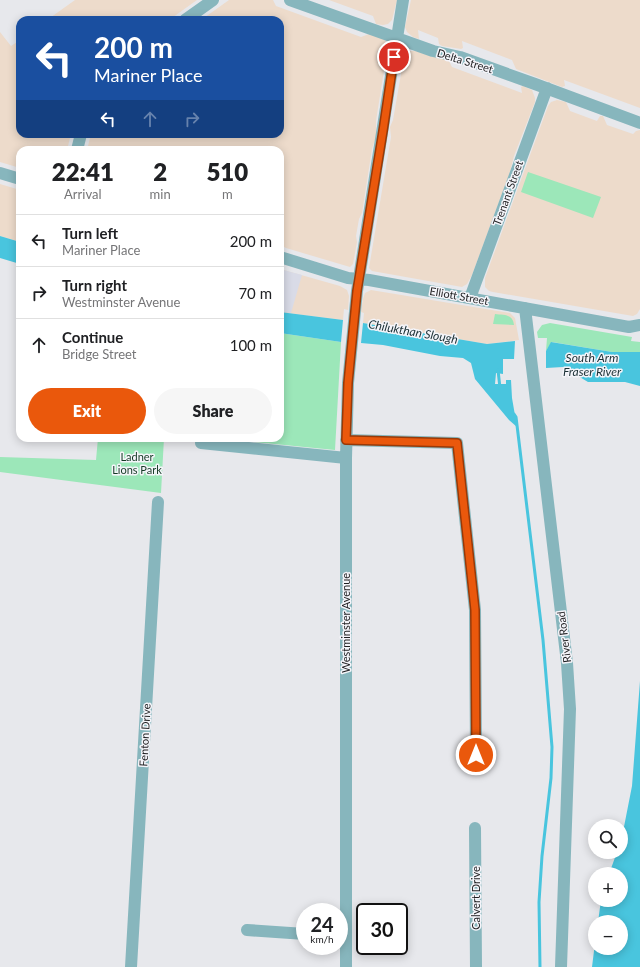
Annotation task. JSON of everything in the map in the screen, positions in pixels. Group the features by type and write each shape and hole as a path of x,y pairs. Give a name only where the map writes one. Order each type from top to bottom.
{"street":[{"path":"191,16 213,0"},
{"name":"Delta Street","path":"290,0 433,51 460,57 640,123"},
{"name":"Westminster Avenue","path":"343,903 346,440 351,348 358,279 403,0"},
{"name":"Trenant Street","path":"470,298 547,88"},
{"path":"0,173 16,178"},
{"name":"Elliott Street","path":"284,258 348,278 369,280 629,327 640,325"},
{"name":"River Road","path":"525,308 568,669 570,709 561,967"},
{"path":"346,440 457,443 475,610 476,755"},
{"path":"201,443 346,458"},
{"name":"Fenton Drive","path":"132,967 158,502"},
{"name":"Calvert Drive","path":"476,828 476,967"},
{"path":"247,930 296,933"},
{"name":"Westminster Avenue","path":"345,955 346,967"}],"shaded area":[{"path":"75,0 197,0 175,16 53,16"},
{"path":"229,0 273,0 276,6 361,37 369,34 384,39 388,45 376,121 376,136 372,149 362,213 359,219 353,264 350,267 284,247 284,146 88,146 90,138 284,138 284,16 207,16"},
{"path":"329,0 397,0 392,20 388,24 383,25 376,24 373,16"},
{"path":"411,0 640,0 640,108 564,80 565,86 562,87 516,69 512,60 462,41 463,48 461,49 442,46 439,44 438,38 418,30 419,39 413,37 407,32 405,27"},
{"path":"0,32 11,46 16,43 16,138 70,138 68,146 16,146 16,167 0,162"},
{"path":"409,51 416,51 447,60 452,67 522,93 521,87 523,86 532,90 535,98 535,102 514,156 510,172 472,275 467,284 462,287 372,271 369,268 391,137 390,127 393,120 401,74 398,69 400,58 403,54"},
{"path":"557,100 566,102 570,111 597,121 600,116 603,116 607,125 633,134 640,130 640,309 637,314 633,316 493,292 489,291 485,287 485,278 548,106 551,102"},
{"path":"0,184 16,189 16,241 0,236"},
{"path":"284,270 340,286 347,290 349,296 348,310 344,309 343,320 284,313"},
{"path":"284,270 302,275 291,313 284,312"},
{"path":"371,290 510,313 515,318 519,340 487,344 363,323 364,313 361,312 363,299 365,293"}],"green space":[{"path":"528,172 601,197 593,218 521,192"},
{"path":"495,314 510,317 514,325 493,324"},
{"path":"550,323 632,337 631,341 640,342 640,352 612,352 552,342 546,351 547,338 538,338 537,332 542,325"},
{"path":"284,334 341,342 335,450 254,442 284,442"},
{"name":"Ladner Lions Park","path":"98,442 164,442 161,493 0,472 0,457 96,460"}],"water":[{"path":"0,236 16,241 16,263 0,258"},
{"path":"284,313 343,320 341,342 284,334"},
{"name":"Chilukthan Slough","path":"363,323 487,344 515,341 514,359 503,359 503,374 496,373 495,384 506,384 506,380 511,380 512,398 517,427 509,420 475,379 471,363 463,358 440,356 383,345 361,343"},
{"name":"South Arm Fraser River","path":"551,342 612,352 640,352 640,386 625,382 588,382 563,367 546,368 546,351"},
{"path":"640,681 640,967 592,967 594,955 628,955 628,915 599,915 600,907 628,907 628,867 612,867 614,859 628,859 628,819 626,819 632,786"}],"waterway":[{"path":"498,370 500,388"},
{"path":"514,414 516,417 543,640 552,747 551,778 542,856 539,902 540,967"}],"route":[{"path":"394,57 358,279 348,383 346,440 457,443 475,610 476,755"}]}
